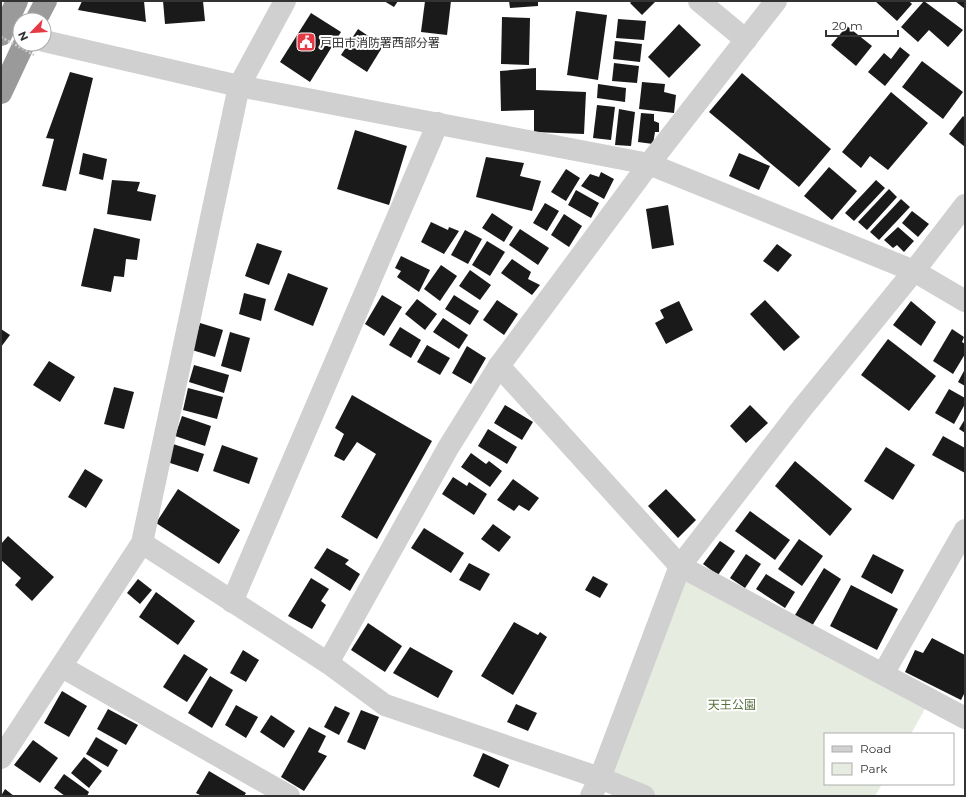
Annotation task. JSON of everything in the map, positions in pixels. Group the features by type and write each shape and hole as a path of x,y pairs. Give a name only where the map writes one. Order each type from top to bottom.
{"highway":[{"path":"1,36 17,1"},
{"path":"40,12 46,1"},
{"path":"1,80 26,52"},
{"path":"1,93 27,52"}],"street":[{"path":"1,758 142,543 239,86 285,1"},
{"path":"699,1 746,40"},
{"path":"328,663 448,448 499,366 649,164 776,1"},
{"path":"52,50 649,164 914,271 965,301"},
{"path":"232,602 438,123"},
{"path":"596,787 680,566 799,412 914,271 965,205"},
{"path":"499,366 680,566 965,718"},
{"path":"883,674 965,530"},
{"path":"142,543 328,663 385,705 596,787 644,796"},
{"path":"62,667 290,796"}],"path":[{"path":"1,36 12,40"}],"green space":[{"name":"天王公園","path":"683,574 927,705 912,733 824,733 824,785 881,785 875,796 658,796 607,775"}],"building":[{"path":"82,1 144,1 146,22 78,10"},
{"path":"163,1 203,1 205,21 165,24"},
{"path":"384,1 398,1 394,7"},
{"path":"425,1 451,1 447,35 421,32"},
{"path":"509,1 538,1 538,6 510,8"},
{"path":"632,1 656,1 642,15 630,3"},
{"path":"875,1 909,1 912,4 897,21"},
{"path":"924,1 963,30 948,47 929,30 918,42 901,27"},
{"path":"955,1 965,1 965,9"},
{"path":"576,11 607,15 598,80 567,75"},
{"path":"311,13 341,32 310,82 280,62"},
{"path":"502,17 530,18 529,65 501,64"},
{"path":"618,19 646,21 644,40 616,38"},
{"path":"679,24 701,45 669,78 648,57"},
{"path":"847,26 872,46 856,66 831,45"},
{"path":"358,29 383,46 367,72 341,55"},
{"path":"615,41 642,44 640,62 613,59"},
{"path":"900,47 910,55 885,86 868,72 884,53 891,59"},
{"path":"922,61 963,92 943,119 902,87"},
{"path":"614,63 639,66 637,83 612,81"},
{"path":"536,68 536,90 586,92 584,134 534,132 534,110 501,111 500,71"},
{"path":"70,72 93,78 66,191 42,186 54,139 46,138"},
{"path":"742,73 831,149 799,187 709,112"},
{"path":"642,82 665,84 664,92 676,95 674,113 639,109"},
{"path":"598,84 626,88 625,102 597,98"},
{"path":"891,92 928,123 888,170 870,156 861,168 842,152"},
{"path":"597,105 615,107 611,140 593,138"},
{"path":"619,109 635,112 631,146 615,145"},
{"path":"641,113 654,114 654,121 659,123 659,132 655,132 653,144 638,142"},
{"path":"963,116 965,118 965,147 949,134"},
{"path":"355,130 407,146 389,205 337,189"},
{"path":"83,153 107,159 103,180 79,174"},
{"path":"739,153 770,166 759,190 729,176"},
{"path":"486,157 524,163 520,176 541,181 532,211 476,197"},
{"path":"829,167 857,191 832,220 804,196"},
{"path":"566,169 580,178 566,201 551,192"},
{"path":"601,172 614,179 604,199 581,186 590,174 599,177"},
{"path":"112,180 140,182 137,191 156,195 151,221 107,214"},
{"path":"876,180 885,188 854,221 845,213"},
{"path":"889,189 897,197 867,230 858,222"},
{"path":"576,190 599,203 591,218 568,205"},
{"path":"901,199 910,207 879,240 870,232"},
{"path":"545,203 559,211 547,231 533,223"},
{"path":"668,205 674,245 652,249 646,209"},
{"path":"912,211 929,224 918,237 902,223"},
{"path":"492,213 513,227 504,242 482,228"},
{"path":"564,214 582,226 569,247 551,235"},
{"path":"431,222 448,230 449,227 459,231 444,254 421,242"},
{"path":"898,227 914,241 904,252 897,245 893,248 884,240"},
{"path":"94,228 140,239 137,260 126,259 124,277 114,276 111,292 81,286"},
{"path":"520,229 549,248 538,265 509,245"},
{"path":"465,230 482,239 468,264 451,255"},
{"path":"487,241 505,252 490,276 472,265"},
{"path":"257,243 282,251 269,285 245,276"},
{"path":"777,244 792,255 778,272 763,261"},
{"path":"401,256 430,270 419,292 397,277 401,271 395,268"},
{"path":"512,259 531,272 528,279 540,285 532,295 501,273"},
{"path":"441,265 457,276 440,301 424,289"},
{"path":"470,270 491,285 480,300 459,286"},
{"path":"288,273 328,288 313,326 274,310"},
{"path":"244,293 266,299 261,321 239,314"},
{"path":"382,295 402,307 384,336 365,324"},
{"path":"454,295 479,311 470,325 445,309"},
{"path":"417,299 437,314 425,330 405,314"},
{"path":"497,300 518,314 504,335 483,320"},
{"path":"765,300 800,337 784,351 750,314"},
{"path":"679,301 693,330 666,344 655,323 664,318 660,310"},
{"path":"911,301 936,322 921,346 893,325"},
{"path":"443,318 468,335 459,349 433,332"},
{"path":"200,323 223,330 215,357 192,350"},
{"path":"400,327 421,340 411,358 389,345"},
{"path":"1,329 10,335 1,347"},
{"path":"952,329 964,337 962,342 965,344 965,354 953,374 933,361"},
{"path":"230,332 250,338 241,372 221,366"},
{"path":"888,339 936,376 909,411 861,375"},
{"path":"427,345 450,358 440,375 417,362"},
{"path":"467,346 486,358 471,384 452,373"},
{"path":"49,361 75,377 60,402 33,385"},
{"path":"194,365 229,375 224,393 189,382"},
{"path":"965,369 965,386 958,382"},
{"path":"114,387 134,392 124,429 104,424"},
{"path":"188,388 223,397 217,419 183,410"},
{"path":"949,389 965,398 965,404 954,424 935,413"},
{"path":"352,395 432,441 377,539 341,517 376,454 357,442 344,461 334,456 344,434 335,428"},
{"path":"505,405 533,422 522,440 494,423"},
{"path":"750,405 768,423 746,443 730,426"},
{"path":"182,416 211,426 205,446 175,436"},
{"path":"965,419 965,433 959,429"},
{"path":"488,429 517,447 507,464 478,446"},
{"path":"943,436 965,448 965,473 932,455"},
{"path":"173,444 204,454 198,472 167,462"},
{"path":"222,445 258,458 249,484 213,471"},
{"path":"886,447 915,465 893,500 864,481"},
{"path":"471,453 486,464 489,461 502,471 490,487 461,467"},
{"path":"795,461 852,509 830,536 775,486"},
{"path":"85,469 103,480 86,508 68,497"},
{"path":"453,477 467,486 469,482 487,494 474,515 442,494"},
{"path":"513,479 539,498 529,511 519,505 514,511 497,500"},
{"path":"178,489 240,530 219,564 156,523"},
{"path":"666,489 696,520 678,538 648,506"},
{"path":"750,511 790,540 775,560 735,531"},
{"path":"493,524 511,537 499,552 481,539"},
{"path":"424,528 464,553 451,573 411,548"},
{"path":"8,536 54,577 32,601 15,585 21,578 1,560 1,544"},
{"path":"799,539 823,556 802,586 778,569"},
{"path":"720,541 735,551 718,575 703,564"},
{"path":"327,548 349,560 345,564 360,574 350,591 314,568"},
{"path":"746,554 761,564 745,588 730,578"},
{"path":"873,554 904,570 892,594 861,577"},
{"path":"469,563 490,574 480,591 459,580"},
{"path":"824,568 841,579 812,626 795,615"},
{"path":"766,574 795,592 785,608 756,589"},
{"path":"593,576 608,584 600,598 585,590"},
{"path":"311,578 329,589 321,601 326,605 312,629 288,616"},
{"path":"138,579 152,590 140,604 127,593"},
{"path":"851,585 898,609 877,650 830,626"},
{"path":"156,592 195,621 178,645 139,617"},
{"path":"514,622 538,635 540,632 547,637 513,695 481,676"},
{"path":"368,623 402,646 385,672 351,650"},
{"path":"932,638 965,655 965,692 961,700 905,672 915,650 923,653"},
{"path":"410,647 453,671 438,698 393,673"},
{"path":"243,650 259,660 246,682 230,673"},
{"path":"184,654 208,669 187,702 163,687"},
{"path":"210,676 233,690 212,728 188,713"},
{"path":"62,691 87,706 69,737 44,723"},
{"path":"516,704 537,713 528,731 507,722"},
{"path":"236,705 258,717 246,738 225,725"},
{"path":"335,706 350,713 339,735 324,727"},
{"path":"108,709 138,725 126,745 97,729"},
{"path":"361,710 379,717 365,750 347,742"},
{"path":"271,715 295,731 284,748 260,732"},
{"path":"309,727 326,736 318,752 327,756 304,791 281,777"},
{"path":"96,737 118,750 108,767 86,754"},
{"path":"33,740 58,758 40,783 14,765"},
{"path":"483,753 509,765 499,788 473,776"},
{"path":"84,757 102,771 89,788 71,773"},
{"path":"209,771 246,793 244,796 202,796 196,793"},
{"path":"64,774 89,792 87,796 65,796 54,788"},
{"path":"5,789 14,796 1,796"}],"place":[{"name":"戸田市消防署西部分署","path":"306,42"}]}
